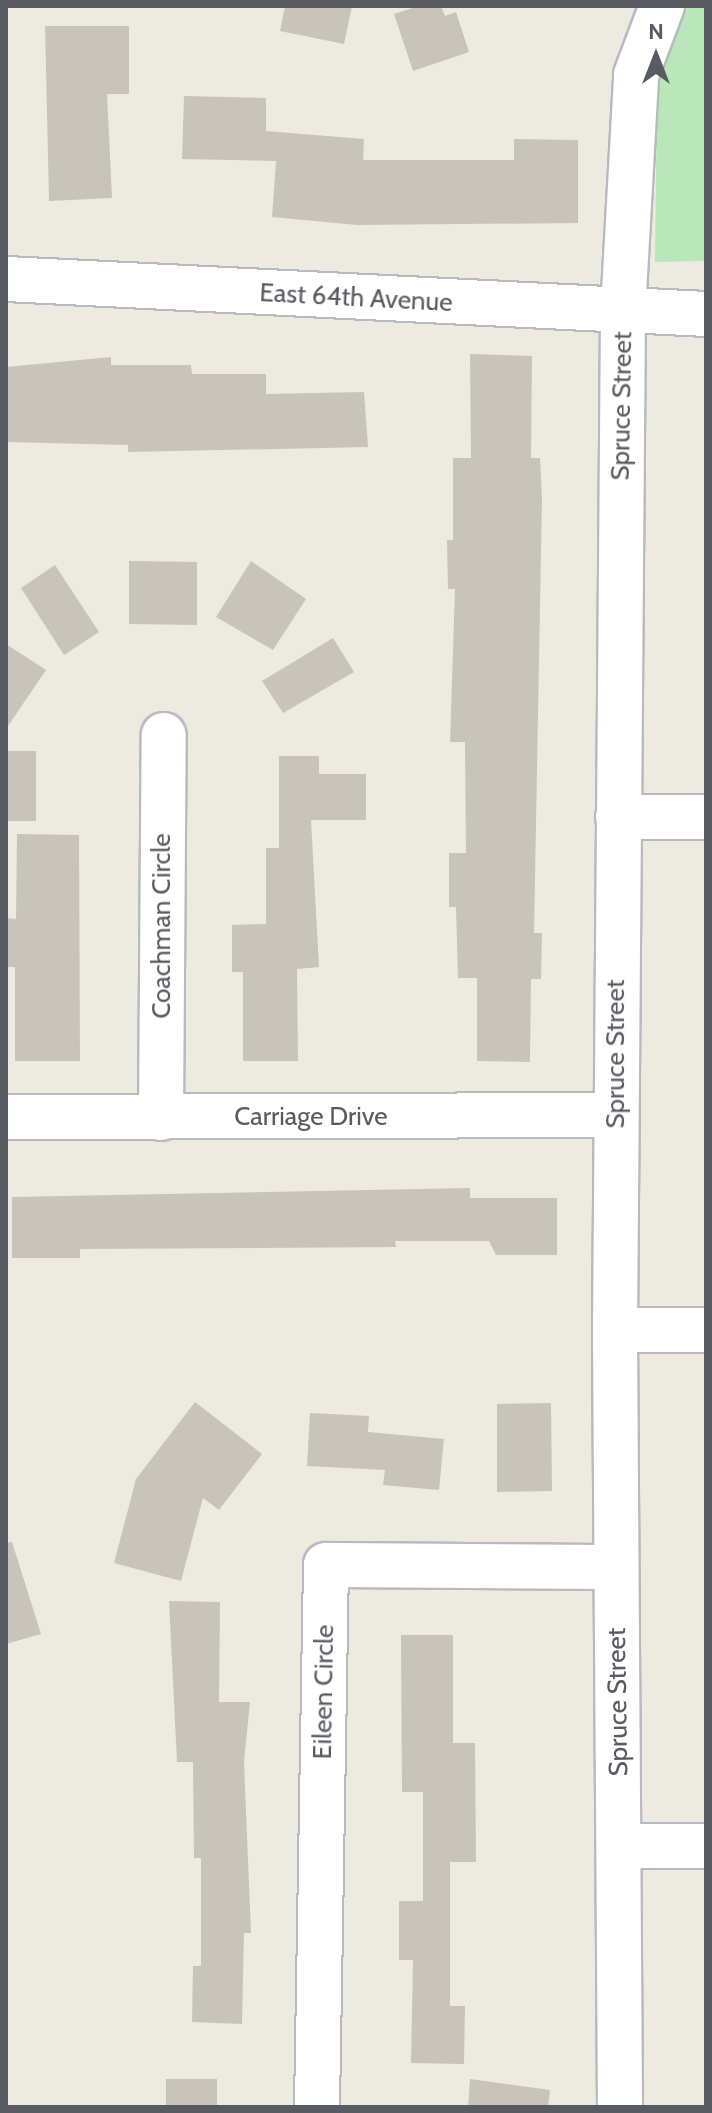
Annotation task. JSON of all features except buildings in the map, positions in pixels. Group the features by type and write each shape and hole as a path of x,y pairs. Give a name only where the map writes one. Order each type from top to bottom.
{"street":[{"name":"Spruce Street","path":"620,2107 621,1846 615,1567 615,1330 623,311 636,75 662,6"},
{"name":"East 64th Avenue","path":"6,279 706,314"},
{"name":"Coachman Circle","path":"161,1118 164,735"},
{"path":"618,817 706,817"},
{"name":"Carriage Drive","path":"6,1117 616,1115"},
{"path":"615,1330 706,1330"},
{"name":"Eileen Circle","path":"317,2107 326,1565 615,1567"},
{"path":"621,1846 706,1846"}],"green space":[{"path":"658,6 706,6 706,261 655,262"}]}
